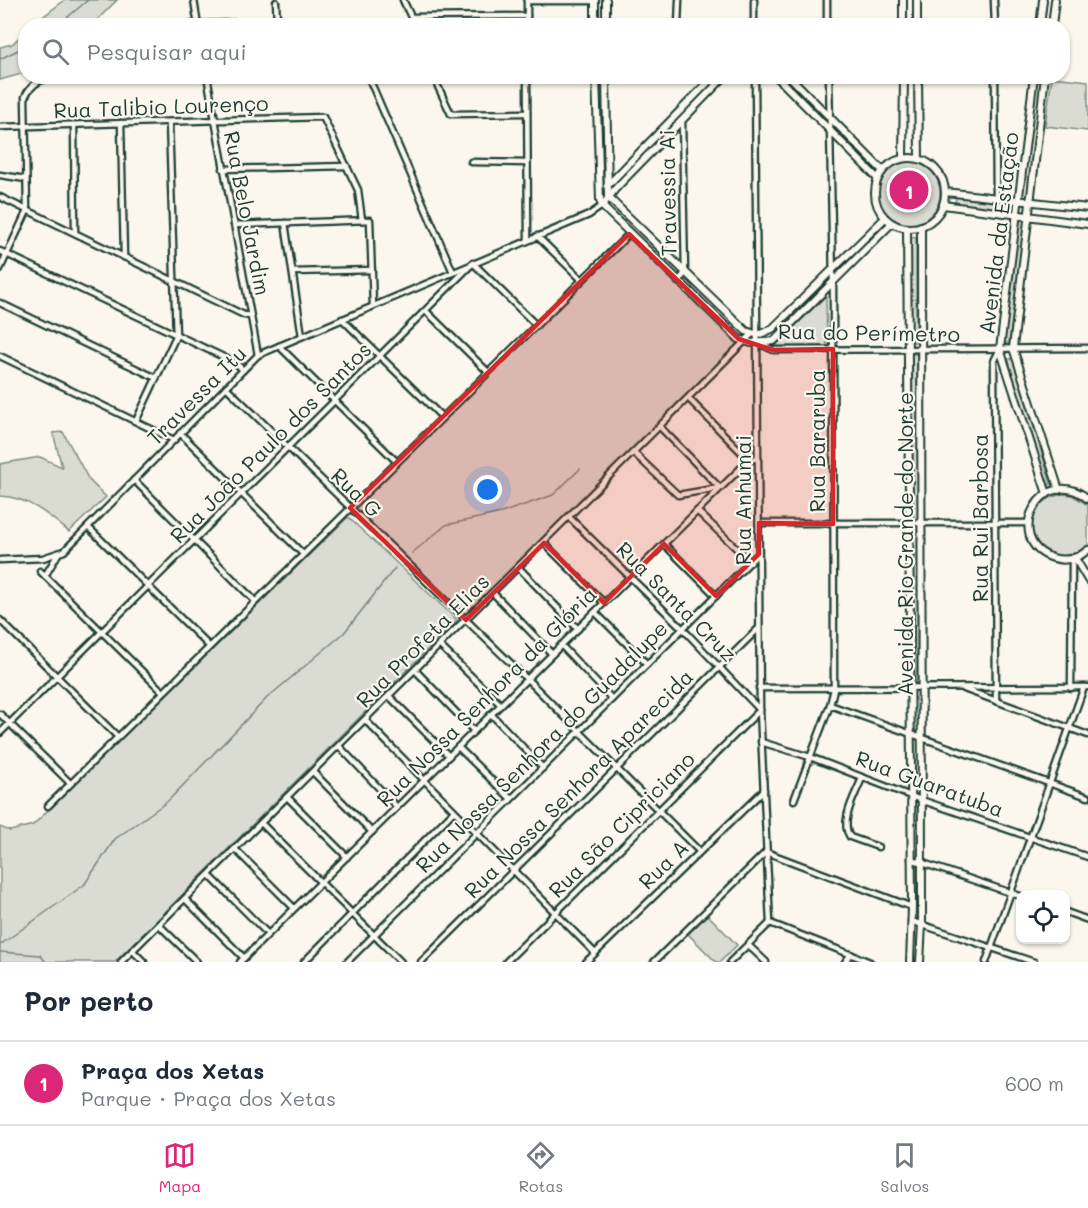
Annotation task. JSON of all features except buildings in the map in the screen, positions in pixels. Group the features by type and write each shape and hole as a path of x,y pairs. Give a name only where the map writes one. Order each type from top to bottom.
{"street":[{"path":"194,0 197,18"},
{"path":"403,0 411,17 527,16 527,1 594,1 595,18"},
{"path":"606,0 606,18"},
{"path":"678,18 679,0"},
{"path":"754,0 754,18"},
{"path":"827,0 827,18"},
{"path":"903,0 903,18"},
{"path":"917,0 917,18"},
{"path":"994,0 995,18"},
{"path":"1041,18 1043,0"},
{"path":"1053,18 1055,0"},
{"path":"276,2 277,18"},
{"path":"0,269 27,211 25,96 33,84"},
{"name":"Rua Belo Jardim","path":"208,84 258,355"},
{"path":"371,84 453,272"},
{"path":"438,84 451,114 527,113"},
{"path":"527,84 528,240"},
{"path":"596,84 601,203 678,282 746,342 774,341 891,224"},
{"path":"606,84 608,197 685,273 755,334 772,329 885,218"},
{"path":"601,203 707,84"},
{"path":"601,203 607,187 618,173 715,84"},
{"name":"Rua Anhumai","path":"755,84 759,688 770,923"},
{"path":"784,84 877,178"},
{"path":"797,84 882,170"},
{"name":"Rua Bararuba","path":"794,800 834,689 833,282 829,84"},
{"path":"903,158 904,84"},
{"path":"918,84 919,159"},
{"path":"995,84 996,198"},
{"name":"Avenida da Estação","path":"1033,84 1000,349 1047,494"},
{"name":"Avenida da Estação","path":"1044,84 1013,348 1059,489"},
{"path":"904,109 919,109"},
{"name":"Travessia Ai","path":"679,116 685,273"},
{"name":"Rua Talibio Lourenço","path":"0,127 323,117 347,166"},
{"path":"136,422 176,336 169,122"},
{"path":"121,123 124,257"},
{"path":"74,125 75,232"},
{"path":"903,158 919,159 930,164 939,174 945,192 943,205 937,216 921,226 907,228 891,224 874,200 877,178 882,170 903,158"},
{"path":"471,162 527,163"},
{"path":"223,169 347,166 358,190 362,220"},
{"path":"607,173 618,173"},
{"path":"0,175 26,179"},
{"path":"945,192 1088,208"},
{"path":"0,197 244,315 251,316"},
{"name":"Rua João Paulo dos Santos","path":"0,733 473,263 590,214 601,203"},
{"path":"943,205 1088,224"},
{"path":"234,225 370,219 373,306"},
{"path":"285,223 303,336"},
{"name":"Avenida Rio Grande do Norte","path":"920,962 922,924 921,226"},
{"name":"Avenida Rio Grande do Norte","path":"907,228 912,907 910,962"},
{"path":"48,806 629,234"},
{"path":"537,236 582,280"},
{"path":"0,251 236,363 243,370"},
{"path":"473,263 536,325"},
{"name":"Travessa Itu","path":"45,576 58,554 88,527 258,355 473,263"},
{"path":"293,273 372,270"},
{"path":"678,282 685,273"},
{"path":"0,303 156,378"},
{"path":"426,311 488,372"},
{"path":"342,319 442,417"},
{"name":"Rua Profeta Elias","path":"121,962 755,334"},
{"name":"Rua do Perímetro","path":"758,343 773,350 1088,348"},
{"path":"279,346 397,462"},
{"name":"Rua Rui Barbosa","path":"996,701 994,361 1000,349"},
{"path":"0,356 174,440"},
{"name":"Rua G","path":"226,387 527,679 699,852"},
{"path":"688,399 749,460 758,458"},
{"path":"660,427 720,488"},
{"path":"180,433 303,554"},
{"path":"634,453 678,495 720,488"},
{"name":"Rua Nossa Senhora da Glória","path":"242,960 749,460"},
{"path":"134,480 255,601"},
{"path":"1087,553 1074,558 1058,559 1044,554 1031,537 1029,523 1034,506 1047,494 1059,489 1072,490 1088,499"},
{"path":"697,511 751,561"},
{"name":"Rua Santa Cruz","path":"569,518 683,629 760,710"},
{"path":"759,523 921,525 1029,523"},
{"path":"88,527 209,646"},
{"path":"544,543 604,603"},
{"path":"664,544 716,596"},
{"path":"0,560 43,558 58,554"},
{"name":"Rua Nossa Senhora do Guadalupe","path":"347,962 759,554"},
{"path":"1074,558 1088,579"},
{"path":"1071,688 1074,558"},
{"path":"519,568 578,629"},
{"path":"40,571 163,692"},
{"path":"493,594 552,654"},
{"path":"595,612 647,664"},
{"path":"0,620 117,736"},
{"name":"Rua Nossa Senhora Aparecida","path":"421,962 759,628"},
{"path":"561,645 612,699"},
{"path":"440,646 501,705"},
{"path":"415,670 474,731"},
{"path":"961,687 1088,735"},
{"path":"759,688 1086,687 1069,728 986,962"},
{"path":"389,696 449,756"},
{"path":"830,705 1088,797"},
{"name":"Rua São Cipriciano","path":"506,962 760,710"},
{"path":"0,714 70,783"},
{"path":"491,714 543,768"},
{"path":"365,720 423,782 477,833 595,953"},
{"name":"Rua Guaratuba","path":"761,742 810,757 921,800 1088,857"},
{"path":"339,746 397,807"},
{"path":"458,747 511,800"},
{"path":"313,772 372,832"},
{"path":"862,777 846,819 850,837 878,847"},
{"name":"Rua A","path":"586,962 764,790"},
{"path":"287,797 347,856"},
{"path":"304,962 453,812"},
{"path":"261,823 401,962"},
{"path":"235,849 294,909"},
{"path":"654,962 766,852 912,907"},
{"path":"911,859 1016,894"},
{"path":"210,874 268,934"},
{"path":"185,899 242,960"},
{"path":"1070,914 1088,920"},
{"path":"911,921 1034,962"},
{"path":"730,962 770,923 870,962"},
{"path":"159,925 196,962"},
{"path":"748,945 766,962"},
{"path":"132,951 144,962"},
{"path":"845,962 851,954"}],"highlighted area":[{"path":"629,234 739,339 773,350 833,349 833,524 759,523 759,554 716,596 664,544 604,603 544,543 466,620 350,508"}],"shaded area":[{"path":"65,0 117,0 99,18 41,18"},
{"path":"18,38 18,75 0,80 0,47 12,44"},
{"path":"1070,79 1088,81 1088,131 1045,126 1051,84 1070,84"},
{"path":"903,162 915,162 931,171 938,181 940,193 938,205 931,215 915,224 903,224 892,219 883,210 878,199 878,187 883,176 892,167"},
{"path":"956,196 1011,203 1014,207 1010,211 955,204"},
{"path":"1020,220 1025,221 1009,343 1004,343"},
{"path":"910,237 916,238 916,342 910,342"},
{"path":"630,239 738,345 466,614 354,508"},
{"path":"826,296 827,347 774,347"},
{"path":"911,354 917,354 918,519 911,518"},
{"path":"1013,358 1051,484 1047,486 1008,359"},
{"path":"63,432 89,480 106,497 69,532 46,513 29,503 0,496 0,464 40,457 62,467 53,433"},
{"path":"1062,494 1072,495 1088,505 1088,545 1072,555 1058,556 1045,551 1036,540 1032,528 1034,514 1044,502"},
{"path":"348,517 457,620 115,962 0,962 0,827 10,831 33,825"},
{"path":"911,531 918,531 917,683 911,683"},
{"path":"708,915 737,945 720,962 716,962 688,934"}],"waterway":[{"path":"67,18 88,0"},
{"path":"0,59 18,50"},
{"path":"412,553 446,525 501,513 553,495 580,469"},
{"path":"0,945 84,885 115,839 168,801 267,698 344,633 395,568"},
{"path":"0,952 40,955 46,962"}],"place":[{"name":"Praça dos Xetas","path":"909,190"}]}
